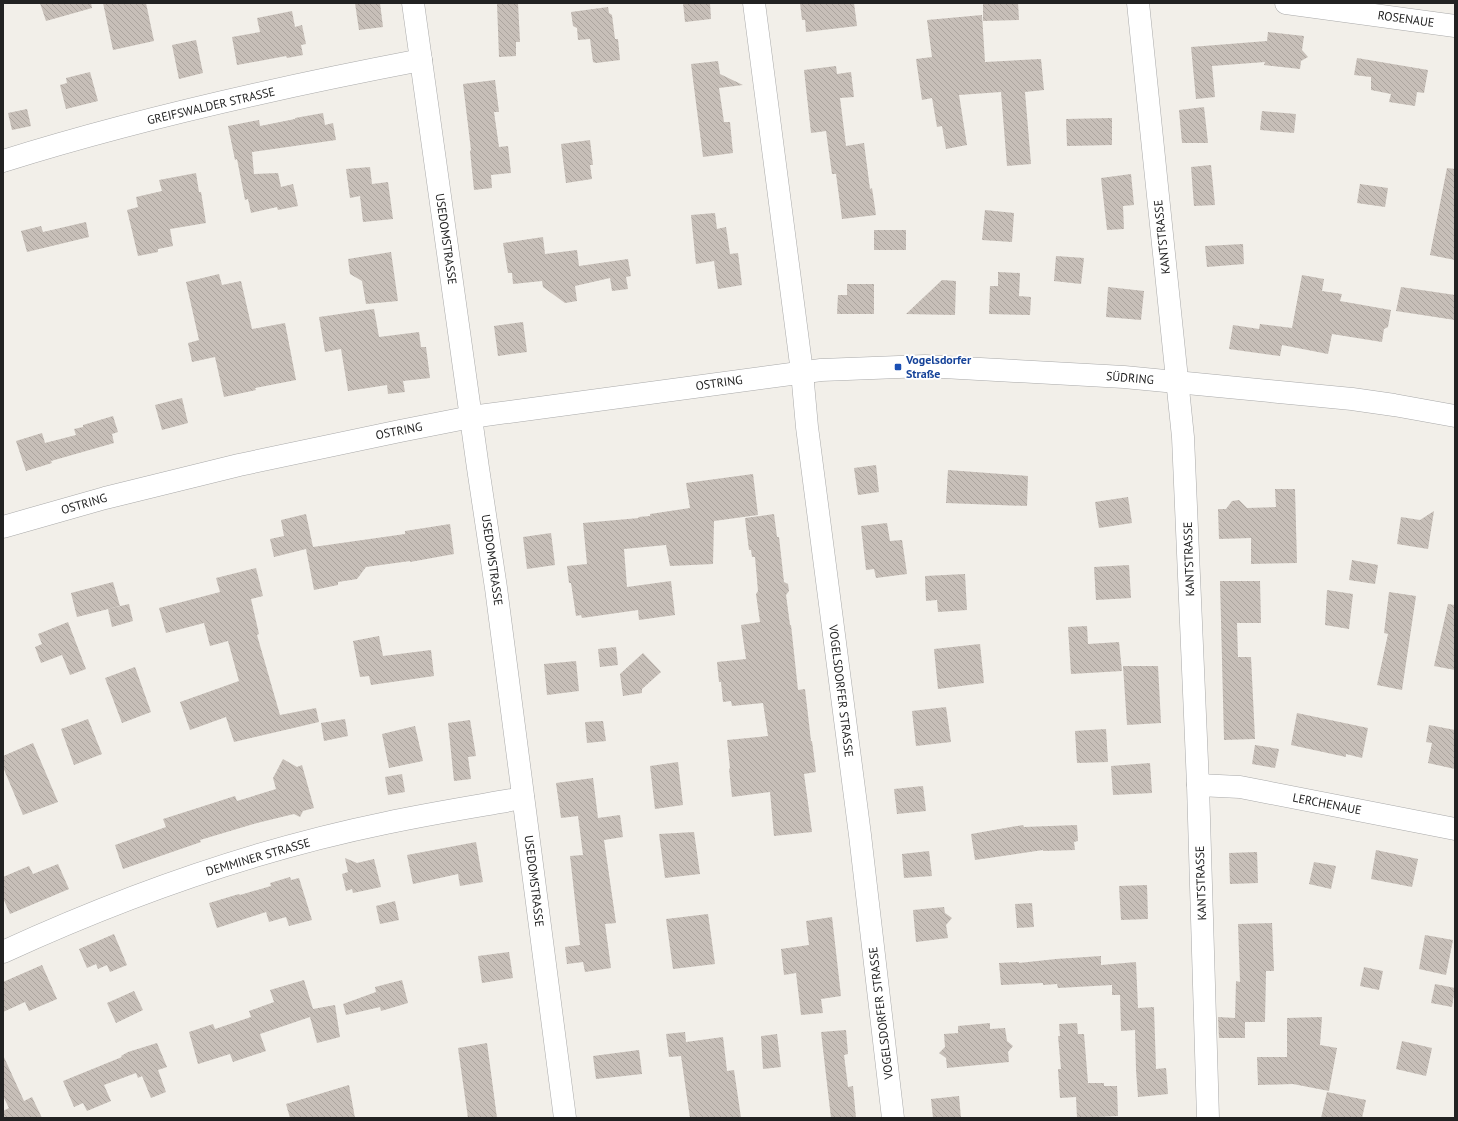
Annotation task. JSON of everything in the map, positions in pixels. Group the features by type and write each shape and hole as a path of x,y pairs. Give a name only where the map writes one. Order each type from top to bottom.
{"street":[{"name":"USEDOMSTRASSE","path":"413,3 497,596 565,1118"},
{"name":"VOGELSDORFER STRASSE","path":"754,3 860,835 893,1118"},
{"name":"KANTSTRASSE","path":"1138,3 1184,437 1198,785 1208,1118"},
{"name":"ROSENAUE","path":"1286,3 1455,26"},
{"name":"GREIFSWALDER STRASSE","path":"3,161 63,142 205,106 342,75 421,60"},
{"name":"SÜDRING","path":"802,372 925,366 1124,377 1352,399 1455,416"},
{"name":"OSTRING","path":"3,527 106,498 233,466 400,430 471,417 802,372"},
{"name":"LERCHENAUE","path":"1198,785 1240,787 1455,829"},
{"name":"DEMMINER STRASSE","path":"3,952 55,928 120,903 184,879 241,861 312,840 386,823 523,798"}],"building":[{"path":"40,3 91,3 92,8 46,21"},
{"path":"103,3 146,3 154,41 113,50"},
{"path":"355,3 380,3 383,27 359,30"},
{"path":"497,3 518,3 520,42 516,42 516,56 499,57"},
{"path":"683,3 710,3 711,19 685,22"},
{"path":"800,3 854,3 857,26 806,32 805,20 802,20"},
{"path":"983,3 1018,3 1019,20 983,21"},
{"path":"608,7 609,13 612,15 615,39 618,39 620,60 596,63 593,62 590,39 578,40 577,28 573,26 571,12"},
{"path":"292,11 295,27 302,25 306,44 301,45 303,55 287,58 286,56 237,65 232,37 260,32 257,18"},
{"path":"982,15 985,62 1041,59 1044,90 1025,92 1031,164 1007,166 1001,92 959,95 967,145 946,149 942,126 937,127 932,98 922,100 916,59 932,57 927,20"},
{"path":"1268,32 1304,36 1302,50 1308,57 1301,61 1300,69 1264,65 1265,62 1212,66 1215,97 1196,99 1191,47 1267,41"},
{"path":"196,40 203,73 179,79 172,45"},
{"path":"1357,58 1428,70 1424,93 1417,92 1415,106 1389,102 1391,94 1371,90 1371,77 1354,75"},
{"path":"718,61 720,74 743,85 719,88 724,122 730,122 733,153 703,157 691,64"},
{"path":"836,66 837,74 851,72 854,97 840,98 846,146 864,143 870,189 872,188 876,215 842,219 836,174 832,174 826,131 811,133 804,70"},
{"path":"90,72 98,101 66,109 60,85 67,83 66,78"},
{"path":"495,80 499,112 494,112 499,147 508,146 511,173 491,175 492,188 474,190 463,84"},
{"path":"1204,107 1208,143 1182,143 1179,110"},
{"path":"27,109 31,126 12,130 8,113"},
{"path":"1262,111 1296,114 1294,133 1260,130"},
{"path":"323,113 325,125 333,123 336,140 252,152 254,174 278,173 281,187 293,184 298,206 278,210 277,207 251,213 248,199 245,200 237,159 235,160 228,126 259,120 260,126"},
{"path":"1112,118 1112,145 1067,146 1066,119"},
{"path":"590,140 593,165 590,165 592,179 566,183 561,144"},
{"path":"1211,165 1215,205 1194,206 1191,167"},
{"path":"370,167 372,184 388,182 393,219 363,222 360,196 350,198 346,169"},
{"path":"1447,168 1455,169 1455,260 1430,255"},
{"path":"196,173 206,223 170,229 173,246 158,249 158,252 138,256 127,210 138,207 136,197 162,191 159,180"},
{"path":"1131,174 1134,205 1123,206 1124,229 1107,230 1101,178"},
{"path":"1360,184 1388,188 1385,207 1357,203"},
{"path":"985,210 1014,213 1012,242 982,240"},
{"path":"715,213 717,229 726,227 730,254 738,253 742,285 718,289 714,261 696,264 691,215"},
{"path":"86,222 89,237 27,252 21,231 41,226 43,232"},
{"path":"874,230 906,230 906,250 874,250"},
{"path":"543,237 545,254 577,250 579,266 628,259 631,276 626,277 628,289 612,291 610,278 575,286 577,301 565,303 543,287 542,281 513,284 512,273 508,273 503,243"},
{"path":"1243,244 1244,264 1207,267 1205,246"},
{"path":"391,252 398,301 366,304 362,281 350,274 348,259"},
{"path":"1056,256 1084,258 1081,284 1054,281"},
{"path":"998,272 1020,273 1019,296 1031,297 1030,315 989,314 990,286 998,286"},
{"path":"219,274 222,285 241,281 252,329 285,323 296,380 255,388 256,390 224,397 215,357 192,362 188,343 199,340 186,282"},
{"path":"1302,275 1324,279 1322,291 1342,294 1340,301 1391,310 1388,327 1384,329 1382,342 1332,334 1328,354 1282,345 1280,356 1229,349 1233,325 1259,329 1260,324 1292,328"},
{"path":"942,280 956,281 955,315 906,314"},
{"path":"847,284 874,284 874,314 837,314 838,295 847,295"},
{"path":"1108,287 1144,291 1141,320 1106,317"},
{"path":"1401,287 1455,295 1455,320 1396,311"},
{"path":"374,309 379,337 419,332 421,347 426,347 430,378 403,381 405,392 388,394 387,385 348,391 341,349 325,352 319,317"},
{"path":"523,322 527,352 498,356 494,326"},
{"path":"182,398 188,423 162,430 155,405"},
{"path":"113,416 118,432 112,434 114,443 51,461 52,463 26,471 16,441 42,433 45,443 76,435 74,429"},
{"path":"876,465 879,492 858,495 854,468"},
{"path":"948,470 1028,476 1027,506 946,503"},
{"path":"753,474 758,515 714,521 713,564 670,566 666,545 624,549 627,587 671,581 675,615 639,620 638,610 582,618 581,615 576,616 567,566 587,564 583,523 639,518 638,517 650,516 650,514 690,508 686,483"},
{"path":"1275,489 1295,489 1297,563 1251,564 1251,538 1219,539 1218,509 1226,509 1232,501 1239,500 1247,508 1276,507"},
{"path":"1128,497 1132,523 1099,528 1095,502"},
{"path":"1434,511 1428,549 1397,544 1401,517 1420,520"},
{"path":"306,514 313,547 405,534 405,531 450,524 454,554 410,562 366,567 357,579 338,582 338,585 314,590 306,549 274,557 270,539 284,536 281,520"},
{"path":"774,514 777,537 779,537 784,582 788,584 789,591 786,595 791,625 798,690 805,689 816,772 804,774 812,832 774,836 770,792 732,797 729,769 727,740 768,736 763,703 732,706 731,701 723,702 717,662 746,659 741,625 760,622 756,594 758,591 755,557 752,557 751,550 749,550 745,518"},
{"path":"887,523 890,541 902,540 907,574 876,578 874,569 866,570 861,526"},
{"path":"551,533 555,565 527,569 523,537"},
{"path":"1352,560 1378,565 1375,584 1349,580"},
{"path":"1129,565 1131,598 1096,600 1094,567"},
{"path":"256,568 263,596 251,599 259,634 257,635 280,715 316,708 319,722 234,742 226,717 190,730 180,702 239,681 228,641 210,646 204,623 166,633 159,608 220,592 216,578"},
{"path":"965,574 967,610 938,612 937,600 926,601 925,576"},
{"path":"1220,581 1260,581 1261,623 1237,623 1238,657 1251,657 1255,739 1224,740"},
{"path":"113,582 120,606 77,617 71,593"},
{"path":"1327,590 1353,594 1349,629 1325,625"},
{"path":"1389,592 1416,596 1402,690 1377,685 1388,634 1384,633"},
{"path":"129,604 133,621 112,627 108,609"},
{"path":"1448,604 1455,605 1455,670 1434,666"},
{"path":"68,622 86,669 70,675 62,655 41,663 35,647 42,644 38,634"},
{"path":"1087,626 1088,644 1119,642 1122,671 1071,674 1068,627"},
{"path":"379,636 383,656 431,650 434,676 371,685 369,676 360,677 353,641"},
{"path":"980,644 984,683 938,689 934,649"},
{"path":"616,647 618,665 600,667 598,649"},
{"path":"643,653 661,672 642,689 642,693 623,696 620,674"},
{"path":"576,661 579,691 547,695 544,664"},
{"path":"1123,666 1158,666 1161,723 1127,725"},
{"path":"135,667 151,712 122,723 105,678"},
{"path":"946,707 951,742 916,746 912,711"},
{"path":"1297,713 1368,728 1362,758 1346,754 1346,757 1291,745"},
{"path":"88,719 102,754 74,765 61,729"},
{"path":"345,719 348,736 324,741 321,723"},
{"path":"470,720 476,756 468,757 471,779 454,781 448,723"},
{"path":"603,721 606,741 587,743 585,722"},
{"path":"1429,725 1455,730 1455,769 1428,763 1432,743 1426,742"},
{"path":"415,726 423,761 389,768 382,734"},
{"path":"1106,729 1108,762 1077,763 1075,731"},
{"path":"33,743 58,802 23,815 3,767 3,756"},
{"path":"1255,745 1279,749 1275,768 1252,764"},
{"path":"283,759 297,767 302,765 314,808 303,811 300,817 294,814 257,823 200,840 201,842 123,869 115,845 166,827 163,819 235,796 237,801 276,789 273,778"},
{"path":"678,762 683,805 655,809 650,766"},
{"path":"1150,763 1152,793 1113,795 1111,766"},
{"path":"402,774 405,792 388,795 385,777"},
{"path":"593,778 598,818 620,815 623,837 604,840 616,923 605,924 611,968 585,972 583,962 567,964 565,947 580,945 570,856 583,855 578,816 561,818 556,783"},
{"path":"923,786 926,811 897,814 894,789"},
{"path":"1023,825 1024,827 1077,825 1078,841 1074,842 1075,850 1043,850 975,860 971,834"},
{"path":"694,832 700,874 665,878 659,834"},
{"path":"476,842 483,882 460,886 458,874 413,884 407,855"},
{"path":"1376,850 1418,859 1412,887 1371,879"},
{"path":"929,851 932,876 904,878 902,854"},
{"path":"1257,852 1258,883 1230,884 1229,853"},
{"path":"345,858 357,863 374,859 381,887 353,893 352,889 346,891 342,874 348,872"},
{"path":"1314,862 1336,866 1331,889 1309,884"},
{"path":"58,864 69,889 10,914 3,898 3,877 29,866 33,874"},
{"path":"290,877 291,880 299,878 312,920 289,926 286,917 269,922 266,912 217,928 209,903 271,886 270,883"},
{"path":"1147,885 1148,919 1121,920 1119,886"},
{"path":"395,901 399,920 380,924 376,906"},
{"path":"1032,903 1034,927 1017,928 1015,904"},
{"path":"944,907 945,913 952,918 946,925 948,938 916,942 913,910"},
{"path":"708,914 715,964 673,969 666,919"},
{"path":"832,917 841,996 821,999 823,1013 801,1015 796,973 784,975 781,949 809,945 806,921"},
{"path":"1272,923 1274,971 1266,971 1265,1022 1245,1022 1245,1038 1219,1038 1218,1017 1235,1018 1236,981 1240,982 1238,924"},
{"path":"114,934 127,965 110,972 107,965 98,969 96,964 87,968 79,949"},
{"path":"1425,935 1453,940 1446,975 1419,969"},
{"path":"509,952 513,978 482,983 478,956"},
{"path":"1101,956 1101,965 1136,962 1138,1008 1154,1007 1156,1069 1166,1068 1168,1094 1138,1097 1135,1030 1121,1031 1120,995 1112,995 1112,985 1058,988 1057,984 1043,985 1043,983 1001,985 999,963 1019,963"},
{"path":"42,965 57,999 29,1011 25,1002 3,1012 3,982"},
{"path":"1364,967 1383,971 1379,990 1360,986"},
{"path":"304,980 313,1009 335,1005 340,1037 317,1043 310,1017 260,1034 266,1051 233,1062 230,1054 198,1064 189,1032 213,1024 215,1029 251,1017 249,1011 274,1002 270,990"},
{"path":"402,980 408,1003 381,1011 380,1007 346,1015 343,1004 376,992 375,987"},
{"path":"1435,984 1455,988 1452,1007 1431,1003"},
{"path":"134,991 143,1010 116,1023 107,1003"},
{"path":"1322,1017 1320,1045 1337,1048 1329,1091 1293,1084 1258,1085 1257,1057 1287,1057 1287,1018"},
{"path":"990,1023 990,1029 1005,1028 1007,1041 1013,1046 1008,1052 1009,1062 947,1068 946,1058 939,1053 945,1047 944,1034 958,1033 958,1026"},
{"path":"1077,1023 1078,1034 1084,1034 1088,1083 1104,1083 1104,1086 1117,1086 1118,1116 1077,1118 1076,1097 1060,1098 1058,1069 1061,1069 1058,1036 1060,1036 1059,1024"},
{"path":"846,1030 848,1054 844,1055 848,1087 853,1086 856,1118 831,1118 821,1032"},
{"path":"685,1032 686,1042 723,1037 727,1071 734,1070 741,1118 690,1118 681,1056 669,1057 666,1034"},
{"path":"777,1034 781,1067 763,1069 761,1036"},
{"path":"1402,1041 1432,1048 1426,1076 1396,1069"},
{"path":"157,1043 167,1067 158,1070 166,1092 151,1098 142,1076 138,1078 136,1073 104,1085 111,1101 87,1111 83,1103 74,1107 63,1081 122,1057 121,1056 128,1052"},
{"path":"487,1043 497,1118 468,1118 458,1048"},
{"path":"639,1050 642,1074 596,1079 593,1056"},
{"path":"3,1055 24,1101 32,1097 42,1118 3,1118 3,1111 9,1108 3,1096"},
{"path":"349,1085 355,1118 290,1118 286,1104"},
{"path":"1327,1092 1366,1100 1362,1118 1321,1118"},
{"path":"959,1096 961,1118 933,1118 931,1099"}],"place":[{"name":"Vogelsdorfer Straße","path":"898,367"}]}
